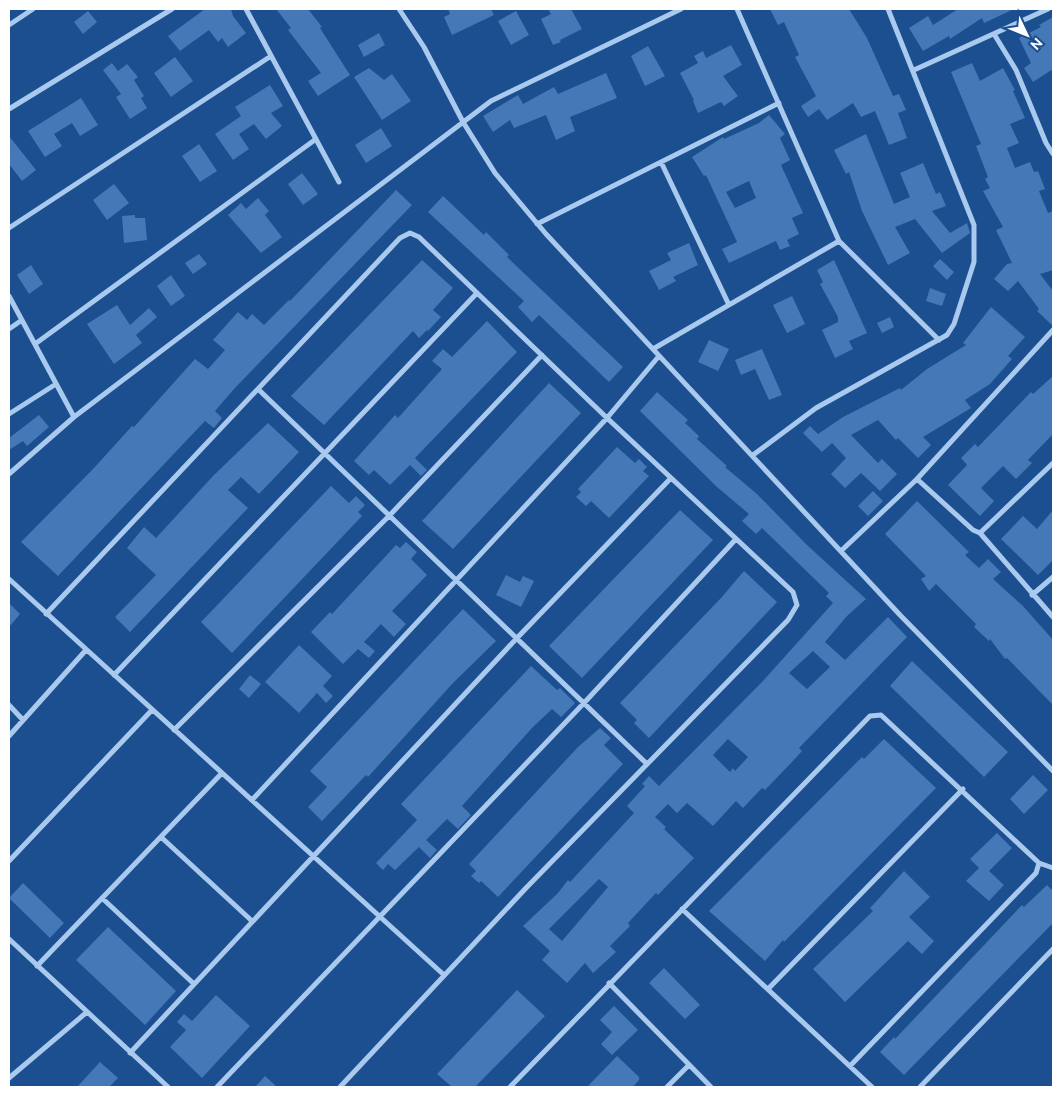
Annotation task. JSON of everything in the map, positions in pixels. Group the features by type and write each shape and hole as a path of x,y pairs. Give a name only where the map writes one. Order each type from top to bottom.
{"street":[{"path":"9,25 33,9"},
{"path":"9,110 172,9"},
{"path":"246,9 339,182"},
{"path":"399,9 424,47 463,122 495,173 537,224 841,551 985,703 1053,771"},
{"path":"9,474 74,417 490,101 681,9"},
{"path":"737,9 839,241 939,340"},
{"path":"752,455 816,408 947,335 954,324 974,262 974,226 914,70 888,9"},
{"path":"914,70 1048,9"},
{"path":"994,34 1016,70 1043,135 1053,153"},
{"path":"9,228 272,56"},
{"path":"537,224 778,103"},
{"path":"35,344 316,140"},
{"path":"661,162 729,305"},
{"path":"46,614 400,238 410,233 419,237 607,418 793,592 797,605 788,620 444,975 340,1087"},
{"path":"652,349 839,241"},
{"path":"114,675 477,293"},
{"path":"9,296 74,417"},
{"path":"9,329 22,320"},
{"path":"841,551 917,479 1053,330"},
{"path":"174,730 389,516 542,355"},
{"path":"252,800 607,418 659,356"},
{"path":"9,414 56,384"},
{"path":"258,389 647,764"},
{"path":"980,533 1053,463"},
{"path":"130,1053 517,638 671,478"},
{"path":"917,479 973,530 980,533 1053,617"},
{"path":"216,1087 584,703 736,539"},
{"path":"1032,594 1053,577"},
{"path":"9,579 444,975"},
{"path":"9,736 86,650"},
{"path":"9,705 24,720"},
{"path":"9,861 152,710"},
{"path":"510,1087 870,716 881,715 888,720 1039,863 1053,868"},
{"path":"38,966 222,773"},
{"path":"768,989 962,789"},
{"path":"161,836 252,921"},
{"path":"850,1066 1036,873 1039,863"},
{"path":"102,898 194,984"},
{"path":"682,909 872,1087"},
{"path":"9,939 168,1087"},
{"path":"920,1087 1053,949"},
{"path":"609,983 711,1087"},
{"path":"9,1078 87,1012"},
{"path":"667,1087 689,1065"}],"building":[{"path":"205,9 231,9 233,16 246,33 228,47 222,38 218,42 209,30 180,51 168,36"},
{"path":"276,9 308,9 322,27 320,28 350,75 318,96 308,81 321,73 288,30 291,28"},
{"path":"448,9 491,9 494,15 452,35 444,17 450,14"},
{"path":"548,9 571,9 582,29 553,45 541,19 551,14"},
{"path":"770,9 849,9 867,38 893,96 899,94 906,110 898,113 907,138 889,145 875,111 861,117 853,103 827,120 819,109 808,117 801,106 816,96 795,57 799,55 784,22 778,25"},
{"path":"958,9 1014,9 984,23 982,18 950,39 949,36 923,51 909,28 928,16 933,25"},
{"path":"88,11 97,22 83,34 74,22"},
{"path":"516,11 529,35 511,45 498,21"},
{"path":"1053,17 1053,69 1033,82 1024,68 1031,63 1019,38 1041,27 1039,25"},
{"path":"379,33 385,45 364,57 358,45"},
{"path":"731,45 742,65 723,76 738,96 724,106 721,102 698,113 694,100 680,73 698,63 694,56 703,51 706,58"},
{"path":"648,46 665,76 645,86 631,56"},
{"path":"175,57 193,81 171,97 154,73"},
{"path":"112,63 118,71 127,64 138,77 134,80 144,96 141,98 147,108 130,119 116,97 121,94 103,70"},
{"path":"972,63 980,81 1003,68 1015,90 1013,91 1025,118 1010,124 1019,143 1007,148 1015,168 1030,162 1034,172 1038,171 1045,189 1039,191 1048,213 1053,211 1053,270 1040,274 1053,291 1053,326 1037,311 1039,309 1018,281 1008,291 994,279 1007,264 1012,263 996,230 1003,227 983,191 990,188 985,179 988,177 976,146 981,144 951,72"},
{"path":"369,68 384,80 392,74 411,101 382,120 354,77"},
{"path":"606,73 617,98 570,117 575,131 556,140 546,115 514,128 510,120 493,132 483,116 518,95 523,104 554,87 558,94"},
{"path":"270,85 283,106 271,113 282,126 266,139 254,124 239,134 249,149 233,160 215,134 241,116 235,107"},
{"path":"81,98 98,125 80,136 72,123 54,134 62,146 45,157 28,131"},
{"path":"769,115 785,134 780,138 790,160 781,165 803,213 792,218 799,234 787,240 790,246 780,250 776,241 729,263 722,249 737,242 706,175 704,176 692,157 723,137 724,139 759,123","holes":["749,181 756,198 735,208 726,192"]},
{"path":"381,128 392,146 366,163 355,145"},
{"path":"866,134 894,204 910,197 900,173 923,163 936,194 940,192 946,206 932,211 950,233 967,223 970,233 942,253 915,219 895,227 910,253 888,265 862,211 849,172 846,174 834,150"},
{"path":"9,136 36,170 22,181 9,164"},
{"path":"199,144 217,171 200,182 182,156"},
{"path":"302,173 318,194 303,205 288,184"},
{"path":"114,184 129,203 107,220 93,200"},
{"path":"396,190 412,205 234,389 215,411 222,418 214,428 205,421 58,576 21,542 94,468 132,426 134,427 195,359 208,369 225,350 213,340 238,312 247,320 252,314 264,325 290,301"},
{"path":"443,196 484,235 486,232 509,255 507,257 623,367 609,382 539,315 532,322 518,307 524,301 428,212"},
{"path":"258,198 269,211 265,215 282,237 261,253 228,215 241,203 246,209"},
{"path":"135,215 135,218 145,218 147,240 124,243 122,216"},
{"path":"689,243 698,265 673,277 676,281 659,290 649,271 671,260 667,253"},
{"path":"199,254 207,264 193,274 185,263"},
{"path":"940,259 954,272 947,280 933,266"},
{"path":"422,260 453,288 433,310 441,317 419,338 413,331 324,425 291,396"},
{"path":"834,260 867,333 849,341 853,349 835,358 822,330 838,322 838,317 820,284 823,282 817,270"},
{"path":"31,265 43,284 29,294 17,275"},
{"path":"171,275 185,296 171,306 157,286"},
{"path":"930,288 946,294 942,306 926,301"},
{"path":"792,296 805,324 787,333 773,305"},
{"path":"117,305 130,325 149,308 157,317 136,335 142,343 114,364 87,324"},
{"path":"991,307 1025,337 1008,356 1012,359 990,384 965,400 971,408 923,437 931,445 918,458 898,438 896,440 878,420 851,435 878,463 882,459 897,474 880,491 861,473 845,488 831,474 846,458 832,443 822,452 803,433 810,426 818,434 843,417 900,388 901,390 927,369 966,345 963,343"},
{"path":"890,317 894,327 882,333 877,323"},
{"path":"487,321 517,352 415,458 427,470 421,476 410,465 390,485 374,470 369,475 354,461 395,415 398,418 442,369 432,361 443,349 452,357"},
{"path":"709,340 729,349 718,371 698,362"},
{"path":"762,349 782,395 769,400 755,369 741,375 735,360"},
{"path":"1053,376 1053,434 1028,460 1032,463 1016,479 1003,466 981,488 994,501 980,516 948,485 967,465 961,458 975,444 978,447 1031,392 1033,394"},
{"path":"549,383 581,413 453,549 422,521"},
{"path":"657,392 688,420 685,423 699,436 697,439 727,466 725,467 757,494 807,545 866,599 847,616 825,642 845,660 888,617 907,637 799,748 802,751 791,763 765,790 762,788 743,808 736,801 713,826 687,803 677,813 668,804 655,817 666,827 664,829 694,858 658,895 656,893 628,923 630,926 610,946 616,952 593,973 585,963 567,983 542,960 550,951 523,926 558,893 568,880 570,882 634,813 627,806 645,786 642,784 649,776 659,786 762,682 833,603 826,596 829,593 762,528 756,534 742,521 749,514 717,487 640,411","holes":["813,651 830,667 807,689 789,673","728,739 748,757 735,771 733,768 730,772 713,755","599,879 608,887 562,941 549,929"]},
{"path":"39,415 49,427 27,446 23,441 9,450 9,438"},
{"path":"268,423 299,452 259,494 241,477 228,490 248,508 130,632 115,617 156,575 127,548 144,527 156,538 213,476"},
{"path":"617,447 635,463 639,459 647,467 643,471 649,476 609,518 591,501 586,506 576,497 581,492 578,489"},
{"path":"331,486 349,503 356,496 365,505 358,512 362,516 232,653 201,622"},
{"path":"873,491 883,501 868,516 858,506"},
{"path":"917,501 969,552 965,555 979,568 988,559 1001,572 993,579 1023,606 1053,640 1053,705 1007,658 1005,659 990,639 989,641 974,627 976,624 936,584 929,591 921,579 926,576 885,534"},
{"path":"680,510 713,540 582,678 549,646"},
{"path":"1053,510 1053,560 1038,575 1001,539 1023,516 1037,529"},
{"path":"406,542 417,552 411,559 427,575 392,611 406,624 394,637 381,624 364,642 375,651 369,658 358,649 343,664 311,632 330,612 332,614 396,545 400,548"},
{"path":"744,571 777,602 649,738 634,723 637,720 620,703 721,598"},
{"path":"506,575 520,582 523,576 534,581 521,607 496,595"},
{"path":"9,603 20,614 9,627"},
{"path":"463,609 496,641 453,683 368,777 366,775 322,821 308,807 327,787 310,771"},
{"path":"299,645 332,676 323,686 333,696 326,703 317,693 299,713 265,682"},
{"path":"912,661 1008,752 984,777 890,686"},
{"path":"531,666 557,690 560,688 575,703 561,717 552,709 532,728 462,806 471,815 458,829 447,819 426,840 437,850 430,858 419,847 395,870 388,864 383,870 376,863 417,820 401,804"},
{"path":"250,675 261,684 249,698 239,689"},
{"path":"600,728 611,738 604,745 623,764 498,897 481,881 479,883 471,876 476,871 469,864 578,747"},
{"path":"884,739 936,788 784,942 783,940 765,961 709,911 862,757 864,759"},
{"path":"1033,775 1048,790 1024,814 1010,799"},
{"path":"997,833 1012,848 989,871 1004,885 989,901 966,881 979,868 970,859"},
{"path":"904,871 930,897 909,917 934,941 922,954 908,941 845,1002 813,969 873,911 870,908"},
{"path":"23,883 64,923 50,938 9,898"},
{"path":"1047,885 1053,891 1053,923 904,1075 880,1052 894,1037 895,1039 1022,905 1024,907"},
{"path":"108,927 176,991 145,1025 76,960"},
{"path":"664,968 700,1005 685,1019 649,983"},
{"path":"517,990 545,1016 475,1087 452,1087 437,1074"},
{"path":"216,995 250,1026 202,1078 170,1047 186,1030 177,1022 184,1014 192,1021"},
{"path":"614,1006 638,1030 612,1055 601,1044 612,1032 600,1020"},
{"path":"617,1056 639,1077 639,1080 633,1087 587,1087"},
{"path":"100,1062 118,1078 109,1087 77,1087"},
{"path":"265,1076 277,1087 255,1087"}]}
